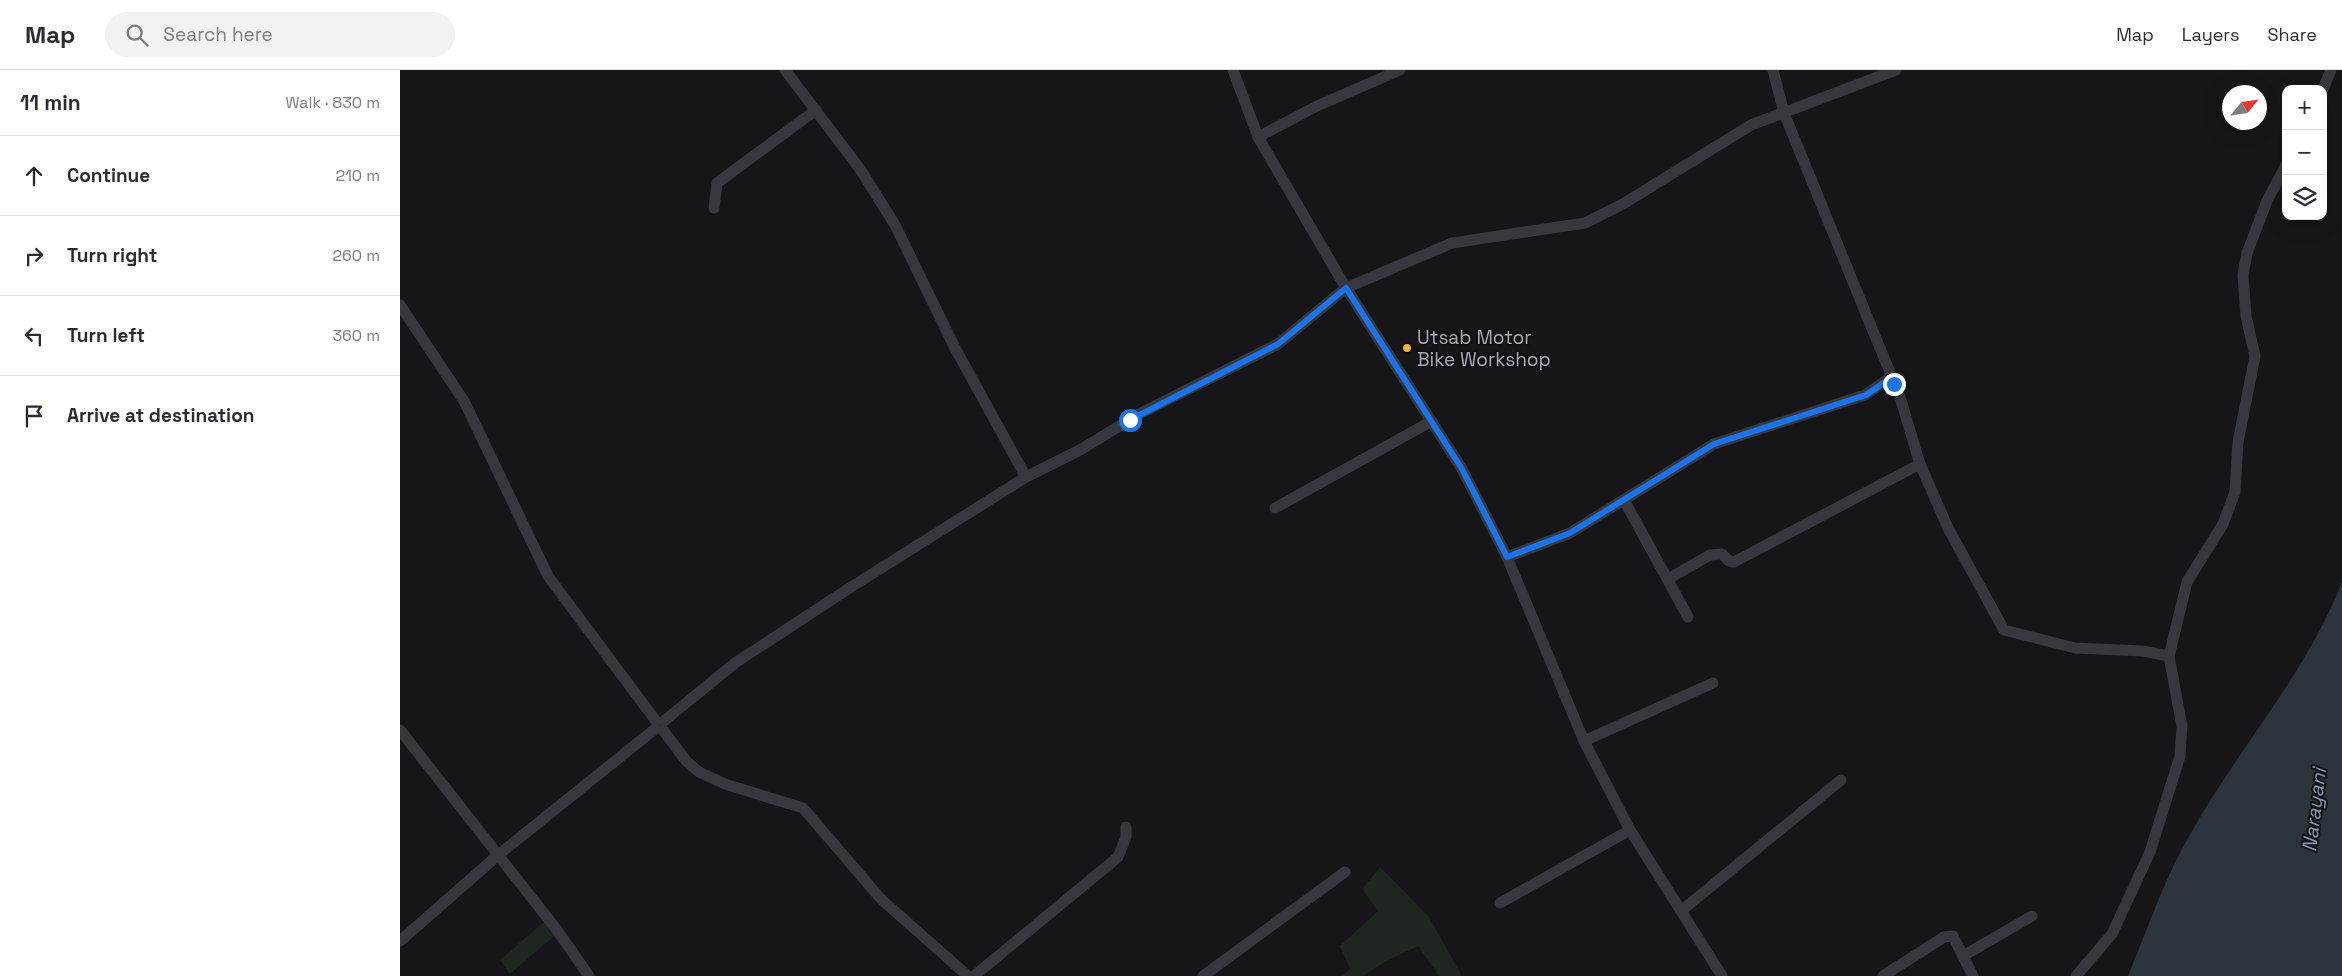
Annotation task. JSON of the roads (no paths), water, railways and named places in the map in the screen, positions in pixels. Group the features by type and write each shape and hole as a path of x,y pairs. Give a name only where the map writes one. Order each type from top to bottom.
{"street":[{"path":"785,70 860,169 895,225 955,348 1026,477"},
{"path":"1258,137 1317,106 1400,70"},
{"path":"1773,70 1784,113 1900,397 1920,464 1948,528 2004,630 2075,648 2143,651 2169,656"},
{"path":"400,941 497,856 735,663 1026,477 1080,450 1141,413 1278,344 1346,288 1452,243 1585,223 1623,204 1751,125 1896,70"},
{"path":"2325,85 2331,70"},
{"path":"1235,71 1258,137 1346,288 1462,469 1507,557 1584,741 1630,830 1722,976"},
{"path":"714,208 717,183 816,110"},
{"path":"2076,976 2112,934 2150,852 2180,756 2182,726 2169,656 2187,582 2223,524 2234,492 2238,442 2255,356 2246,316 2243,275 2247,253 2267,201 2282,173"},
{"path":"400,305 464,401 548,576 687,762 699,772 725,784 803,808 881,899 968,976"},
{"path":"1507,557 1570,533 1714,444 1866,395 1892,377"},
{"path":"1274,508 1432,421"},
{"path":"1668,579 1710,555 1722,554 1729,561 1734,562 1920,464"},
{"path":"1624,500 1688,617"},
{"path":"1584,741 1713,683"},
{"path":"400,730 497,856 557,930 590,976"},
{"path":"1681,911 1841,780"},
{"path":"974,976 1118,857 1126,837 1126,827"},
{"path":"1500,903 1630,830"},
{"path":"1202,976 1345,872"},
{"path":"1963,956 2032,916"},
{"path":"1883,976 1944,937 1953,936 1973,976"}],"water":[{"name":"Narayani","path":"2342,582 2342,976 2128,976 2165,884 2182,848 2310,648"}],"place":[{"name":"Utsab Motor Bike Workshop","path":"1407,348"}]}
